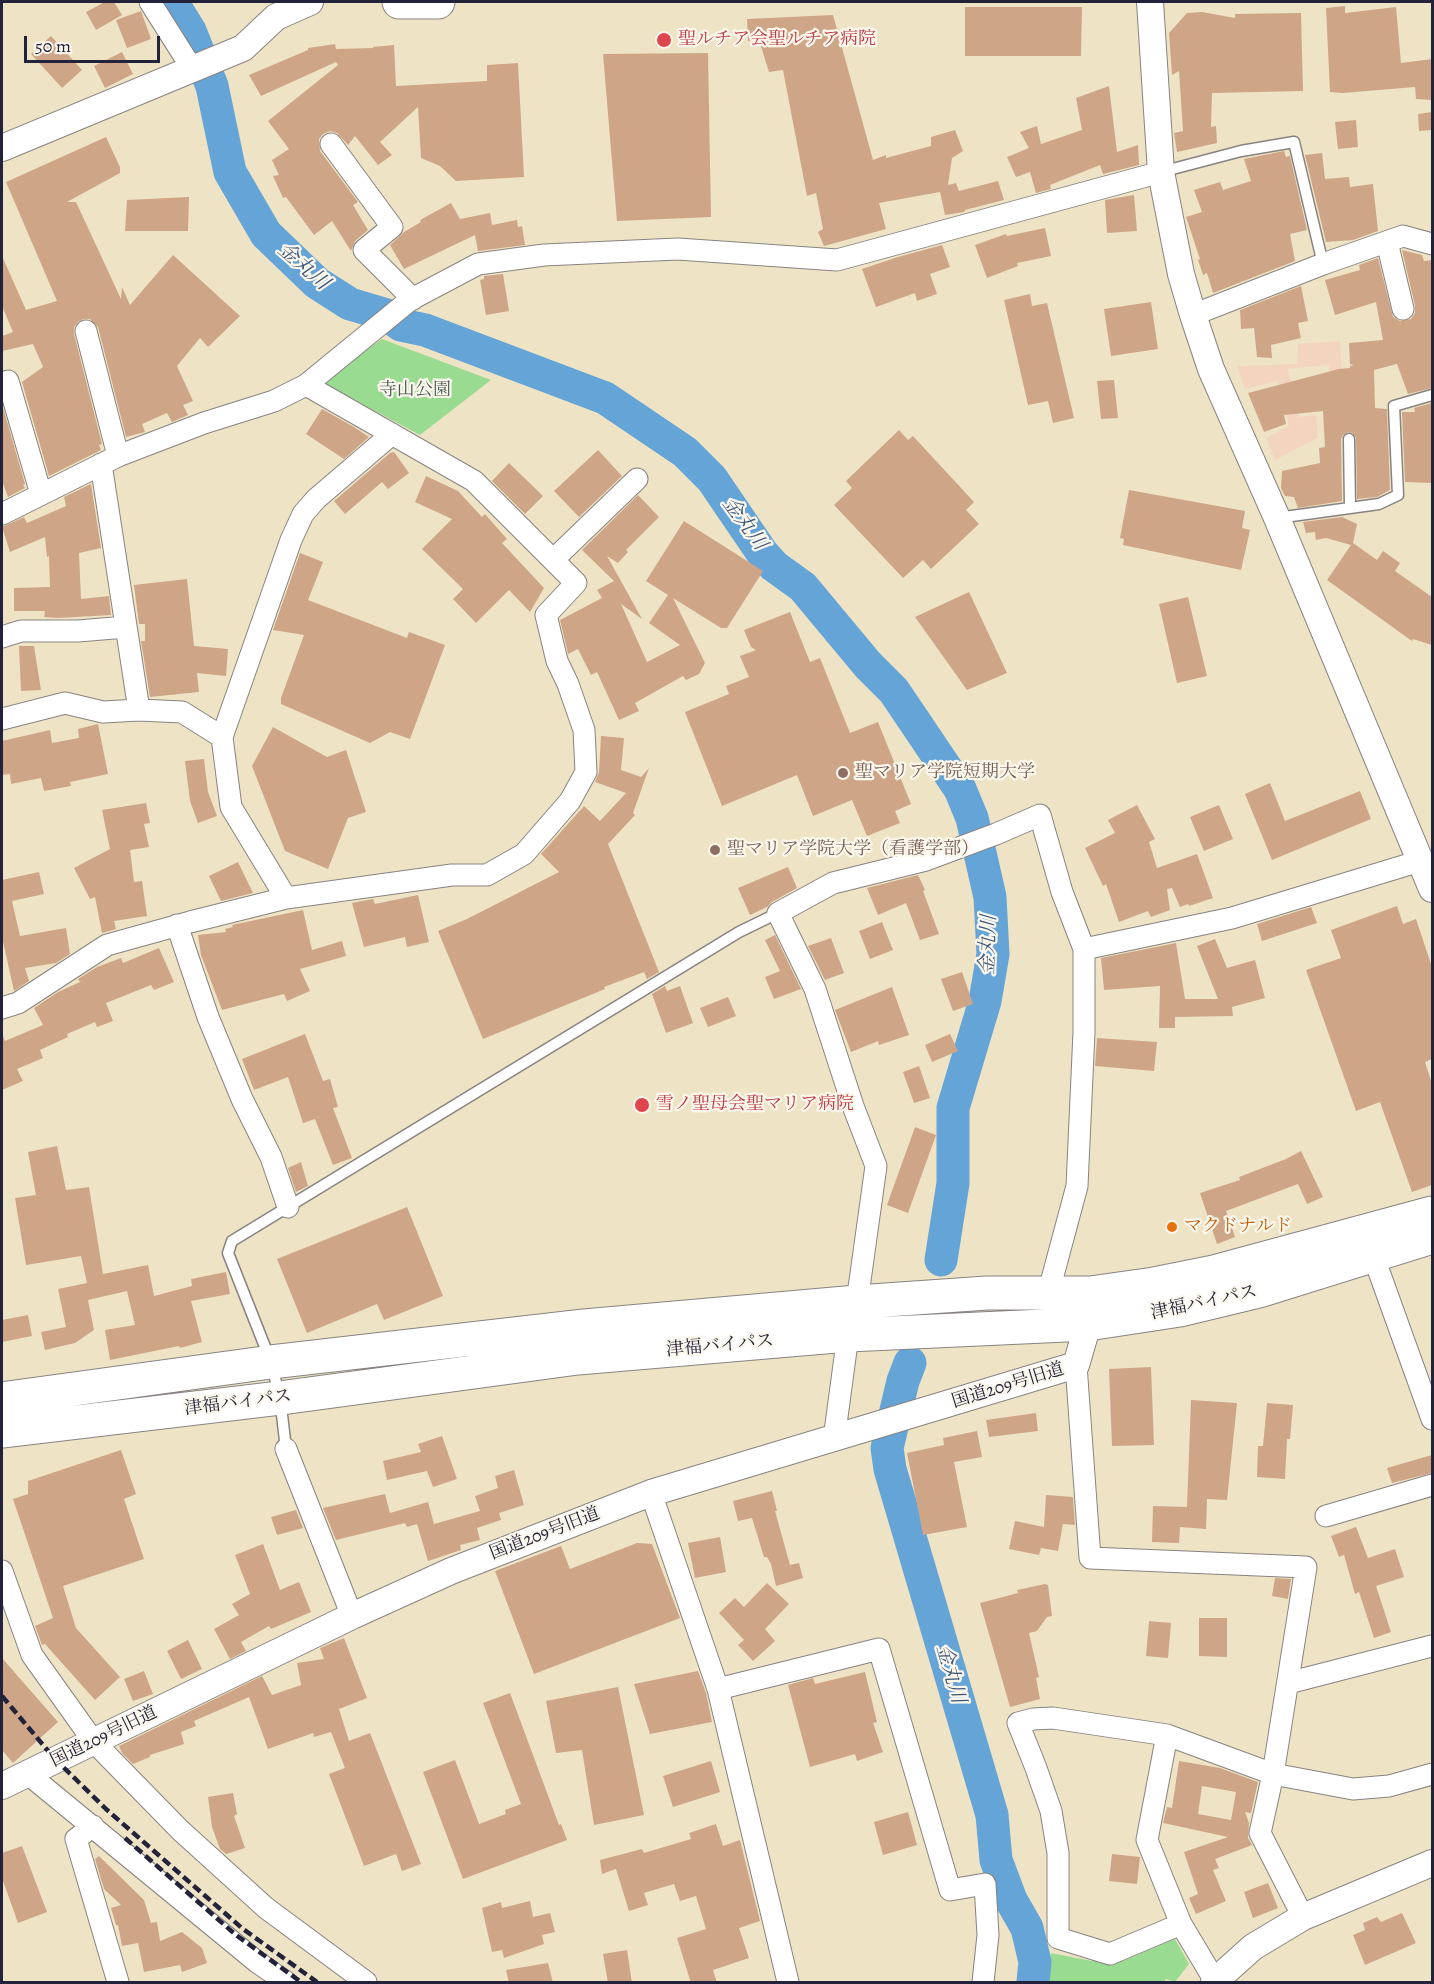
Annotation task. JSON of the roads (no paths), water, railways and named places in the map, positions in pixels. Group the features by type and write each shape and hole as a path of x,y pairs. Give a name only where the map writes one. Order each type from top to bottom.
{"highway":[{"name":"津福バイパス","path":"2,1399 271,1362 584,1326 987,1293 1090,1293 1154,1284 1214,1272 1432,1213"},
{"name":"津福バイパス","path":"2,1431 280,1398 578,1358 848,1335 1088,1324 1180,1310 1259,1292 1432,1238"}],"street":[{"path":"150,2 193,70"},
{"path":"2,148 243,48 276,18 310,2"},
{"path":"1150,2 1161,172 1180,274 1193,315 1211,369 1277,518 1432,889"},
{"path":"331,144 392,227 364,250 413,299"},
{"path":"2,514 110,460 204,423 274,401 306,385 413,299 478,264 544,255 678,249 837,261 1161,172"},
{"path":"1193,315 1402,236 1432,244"},
{"path":"1387,242 1403,309"},
{"path":"86,331 110,460 126,627 139,710"},
{"path":"8,381 41,494"},
{"path":"2,1008 18,1003 107,945 177,925 286,898 452,875 487,875 524,854 570,801 586,772 584,730 568,684 557,661 546,615 576,583 474,481 306,385"},
{"path":"286,898 231,807 222,737 291,540 303,514 316,499 392,434"},
{"path":"553,560 637,479"},
{"path":"2,637 21,631 78,631 126,627"},
{"path":"2,718 65,704 104,712 139,710 182,712 222,737"},
{"path":"834,1439 848,1335 857,1302 876,1166 853,1106 815,989 778,913 833,883 926,860 1040,815 1062,892 1084,949 1084,1032 1077,1186 1048,1294"},
{"path":"1084,949 1232,918 1420,861"},
{"path":"177,925 208,1017 242,1099 271,1157 288,1207"},
{"path":"1373,1256 1432,1419"},
{"name":"国道209号旧道","path":"2,1786 352,1616 451,1571 651,1493 1076,1365 1088,1324"},
{"path":"1076,1365 1090,1558 1306,1567 1273,1774 1260,1833 1303,1917"},
{"path":"286,1449 352,1616"},
{"path":"1326,1516 1432,1485"},
{"path":"651,1493 718,1689 788,1983"},
{"path":"2,1571 32,1655 94,1742 180,1830 266,1908 366,1983"},
{"path":"1288,1683 1432,1646"},
{"path":"718,1689 879,1649 950,1890 985,1884 988,1935 983,1983"},
{"path":"1180,1924 1110,1954 1058,1938 1058,1853 1051,1811 1018,1724 1033,1719 1053,1718 1167,1735 1273,1774 1353,1789 1389,1786 1432,1774"},
{"path":"1167,1735 1148,1840 1180,1924 1215,1982 1253,1947 1303,1917 1432,1863"},
{"path":"28,1774 257,1962 286,1983"},
{"path":"93,1826 76,1839 118,1983"}],"lane":[{"path":"1161,172 1241,151 1294,142 1323,264"},
{"path":"1277,518 1379,504 1398,495 1394,406 1432,395"},
{"path":"1349,438 1350,507"},
{"path":"286,1449 280,1398 271,1362 228,1253 232,1241 739,932 778,913"}],"waterway":[{"name":"金丸川","path":"172,2 190,31 212,86 230,172 266,234 317,283 350,304 387,315 401,325 425,330 605,398 685,452 712,479 763,554 774,566 803,587 868,665 894,691 960,789 972,818 990,897 993,954 985,1001 953,1108 953,1183 941,1260"},
{"name":"金丸川","path":"910,1363 903,1381 887,1448 890,1469 992,1815 996,1860 1011,1900 1027,1928 1035,1962 1033,1982"}],"railway":[{"path":"2,1696 54,1758 106,1809 243,1929 317,1982"},
{"path":"125,1838 236,1935 301,1982"}],"place":[{"name":"聖ルチア会聖ルチア病院","path":"664,40"},
{"name":"聖マリア学院短期大学","path":"843,773"},
{"name":"聖マリア学院大学（看護学部）","path":"715,850"},
{"name":"雪ノ聖母会聖マリア病院","path":"642,1105"},
{"name":"マクドナルド","path":"1172,1227"}],"park label":[{"name":"寺山公園","path":"415,391"}]}
